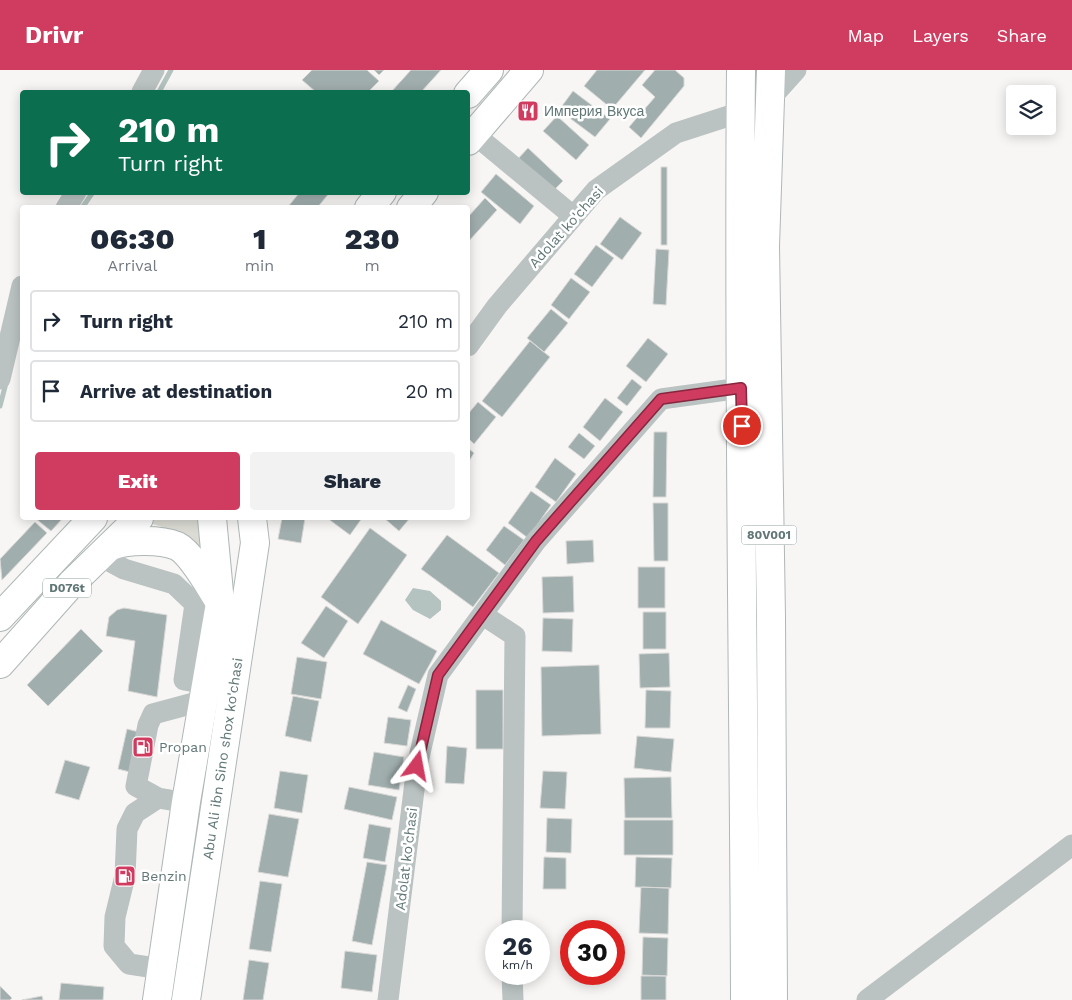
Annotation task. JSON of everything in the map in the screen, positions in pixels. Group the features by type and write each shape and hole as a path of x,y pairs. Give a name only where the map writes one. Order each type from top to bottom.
{"main road":[{"path":"470,92 489,70"},
{"path":"471,138 529,70"},
{"name":"80V001","path":"741,70 739,236 744,613 745,1000"},
{"name":"80V001","path":"771,70 764,246 771,617 773,1000"},
{"path":"413,205 421,195"},
{"name":"D076t","path":"0,617 91,520"},
{"name":"D076t","path":"0,664 72,583 137,520"},
{"name":"Abu Ali ibn Sino shox ko'chasi","path":"158,1000 186,802 220,603 212,520"},
{"name":"Abu Ali ibn Sino shox ko'chasi","path":"186,1000 256,526"},
{"path":"106,551 141,541 177,546 199,568 220,603"},
{"path":"744,613 771,617"}],"street":[{"path":"143,90 154,70"},
{"path":"770,99 796,70"},
{"name":"Adolat ko'chasi","path":"470,339 596,190 676,133 741,112"},
{"path":"471,138 573,216"},
{"path":"0,379 20,294"},
{"name":"Adolat ko'chasi","path":"388,1000 417,766 438,675 536,541 661,399 741,388"},
{"path":"106,551 124,569 174,584 195,604 184,680 206,692"},
{"path":"483,615 515,636 512,920"},
{"path":"186,802 158,798 136,786 148,725 153,714 206,692"},
{"path":"158,798 135,813 127,830 125,876 115,917 114,946 129,964 162,969"},
{"path":"867,1000 1072,845"},
{"path":"512,985 513,1000"}],"shaded area":[{"path":"148,520 204,520 204,553 185,537 146,522"},
{"path":"413,588 430,591 441,601 441,610 430,619 413,610 405,600"}],"building":[{"path":"312,70 367,70 379,81 370,90 314,90 302,80"},
{"path":"374,70 384,70 379,75"},
{"path":"411,70 441,70 423,90 393,90"},
{"path":"597,70 645,70 612,109 584,86"},
{"path":"655,70 675,70 684,78 684,86 641,138 629,127 655,97 642,85"},
{"path":"573,91 610,119 595,137 559,110"},
{"path":"557,116 589,145 576,160 543,131"},
{"path":"528,148 563,181 550,194 516,161"},
{"path":"661,167 667,167 667,245 661,245"},
{"path":"496,174 534,206 520,224 481,192"},
{"path":"298,195 328,195 319,205 289,205"},
{"path":"485,198 497,210 470,240 470,215"},
{"path":"620,217 642,233 622,260 600,244"},
{"path":"596,245 614,258 592,287 574,274"},
{"path":"656,249 669,250 666,305 653,304"},
{"path":"571,278 590,292 569,319 551,305"},
{"path":"551,309 568,323 544,352 527,338"},
{"path":"648,338 668,354 646,382 626,366"},
{"path":"530,341 550,357 502,417 482,401"},
{"path":"632,379 642,387 627,406 617,398"},
{"path":"605,398 623,412 600,441 583,427"},
{"path":"478,402 496,417 474,444 470,440 470,412"},
{"path":"654,432 667,432 666,497 653,497"},
{"path":"579,433 595,446 584,459 568,447"},
{"path":"470,450 474,453 470,460"},
{"path":"555,458 576,474 556,502 535,487"},
{"path":"531,491 551,505 528,538 508,523"},
{"path":"653,503 668,503 668,561 654,561"},
{"path":"37,520 61,520 51,531"},
{"path":"282,520 305,520 301,543 278,539"},
{"path":"330,520 361,520 350,535"},
{"path":"386,520 408,520 399,531"},
{"path":"35,522 47,533 2,580 0,559"},
{"path":"504,526 524,540 505,565 486,550"},
{"path":"370,528 407,555 358,624 321,597"},
{"path":"447,535 499,573 473,607 421,569"},
{"path":"593,540 594,562 567,564 566,541"},
{"path":"638,567 665,567 665,608 638,608"},
{"path":"573,576 574,612 543,613 542,577"},
{"path":"326,606 348,621 324,658 301,643"},
{"path":"124,608 167,615 157,697 128,691 135,641 106,636 109,617 117,610"},
{"path":"643,612 666,612 666,649 643,649"},
{"path":"543,618 573,619 572,652 542,651"},
{"path":"381,620 437,651 419,684 363,654"},
{"path":"81,629 103,651 48,706 27,685"},
{"path":"669,653 670,687 640,688 639,654"},
{"path":"297,657 327,662 321,699 291,694"},
{"path":"599,665 601,734 542,736 541,667"},
{"path":"408,685 416,689 407,712 398,708"},
{"path":"476,690 503,690 503,749 476,749"},
{"path":"646,690 671,691 670,728 645,728"},
{"path":"293,696 319,701 311,742 285,736"},
{"path":"388,717 411,720 407,746 384,743"},
{"path":"127,729 143,733 134,773 118,769"},
{"path":"637,736 674,739 671,772 634,768"},
{"path":"447,746 467,748 464,784 445,783"},
{"path":"374,752 404,757 399,790 368,785"},
{"path":"65,760 90,767 79,800 55,793"},
{"path":"280,771 308,775 302,813 274,808"},
{"path":"543,771 567,772 565,809 540,808"},
{"path":"671,777 672,818 625,818 624,778"},
{"path":"349,787 397,797 392,820 344,809"},
{"path":"269,814 299,819 288,877 258,872"},
{"path":"547,818 572,819 571,853 546,852"},
{"path":"624,820 673,820 673,855 624,855"},
{"path":"369,824 391,828 385,862 363,858"},
{"path":"544,857 566,858 566,889 543,889"},
{"path":"636,857 672,858 671,888 635,887"},
{"path":"367,862 387,865 372,945 352,941"},
{"path":"260,881 282,884 271,952 249,949"},
{"path":"641,887 669,888 668,934 639,933"},
{"path":"643,937 668,938 667,976 642,975"},
{"path":"345,951 377,955 372,992 341,988"},
{"path":"249,960 269,963 263,1000 243,1000"},
{"path":"641,976 666,976 666,1000 641,1000"},
{"path":"61,983 104,987 103,1000 59,1000"},
{"path":"0,986 12,998 10,1000 0,1000"},
{"path":"42,996 43,1000 22,1000"}],"waterway":[{"path":"160,90 171,70"},
{"path":"84,205 91,195"},
{"path":"0,406 6,383"}],"place":[{"name":"Империя Вкуса","path":"528,111"},
{"name":"Propan","path":"143,747"},
{"name":"Benzin","path":"125,876"}],"route":[{"path":"417,766 438,675 536,541 661,399 741,388 742,426"}]}
